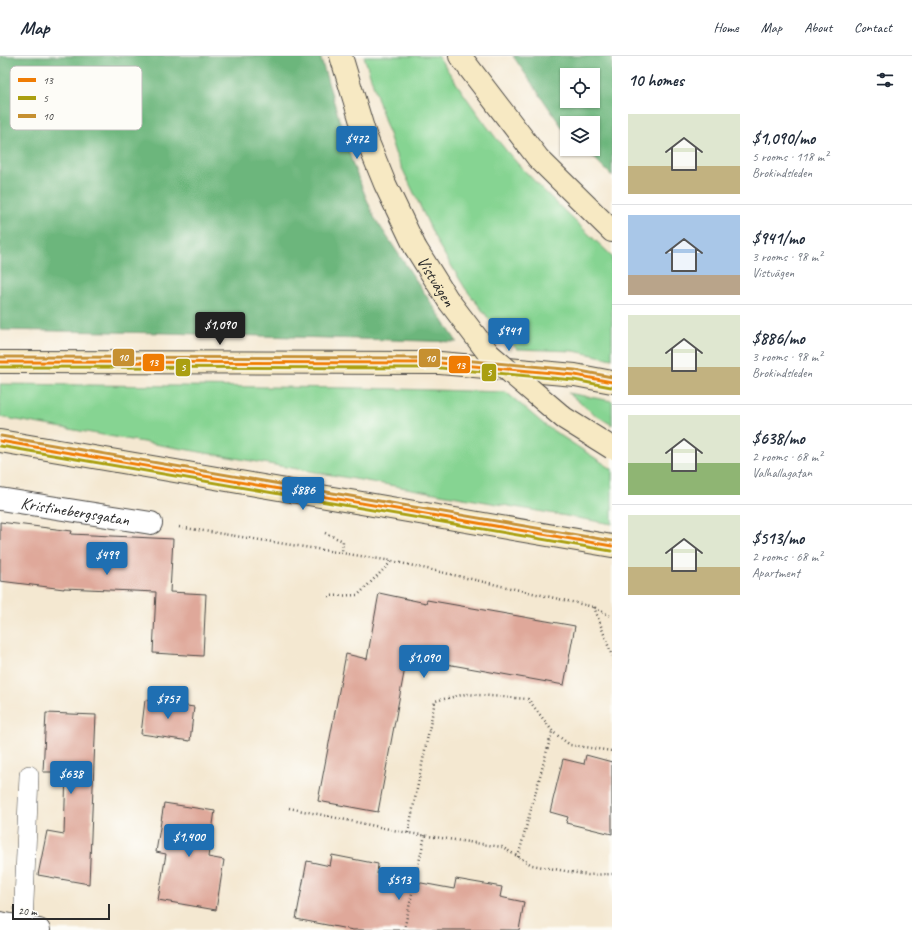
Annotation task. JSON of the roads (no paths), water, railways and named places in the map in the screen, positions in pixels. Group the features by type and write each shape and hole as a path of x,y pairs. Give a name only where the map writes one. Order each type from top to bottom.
{"main road":[{"name":"Vistvägen","path":"340,56 365,134 385,184 414,247 448,300 489,354 564,418 612,448"},
{"path":"460,56 538,158 612,231"},
{"path":"0,362 440,363 575,375 612,382"},
{"path":"0,442 612,546"}],"street":[{"name":"Kristinebergsgatan","path":"0,499 151,523"},
{"path":"0,923 31,929"}],"lane":[{"path":"29,775 31,929"}]}
